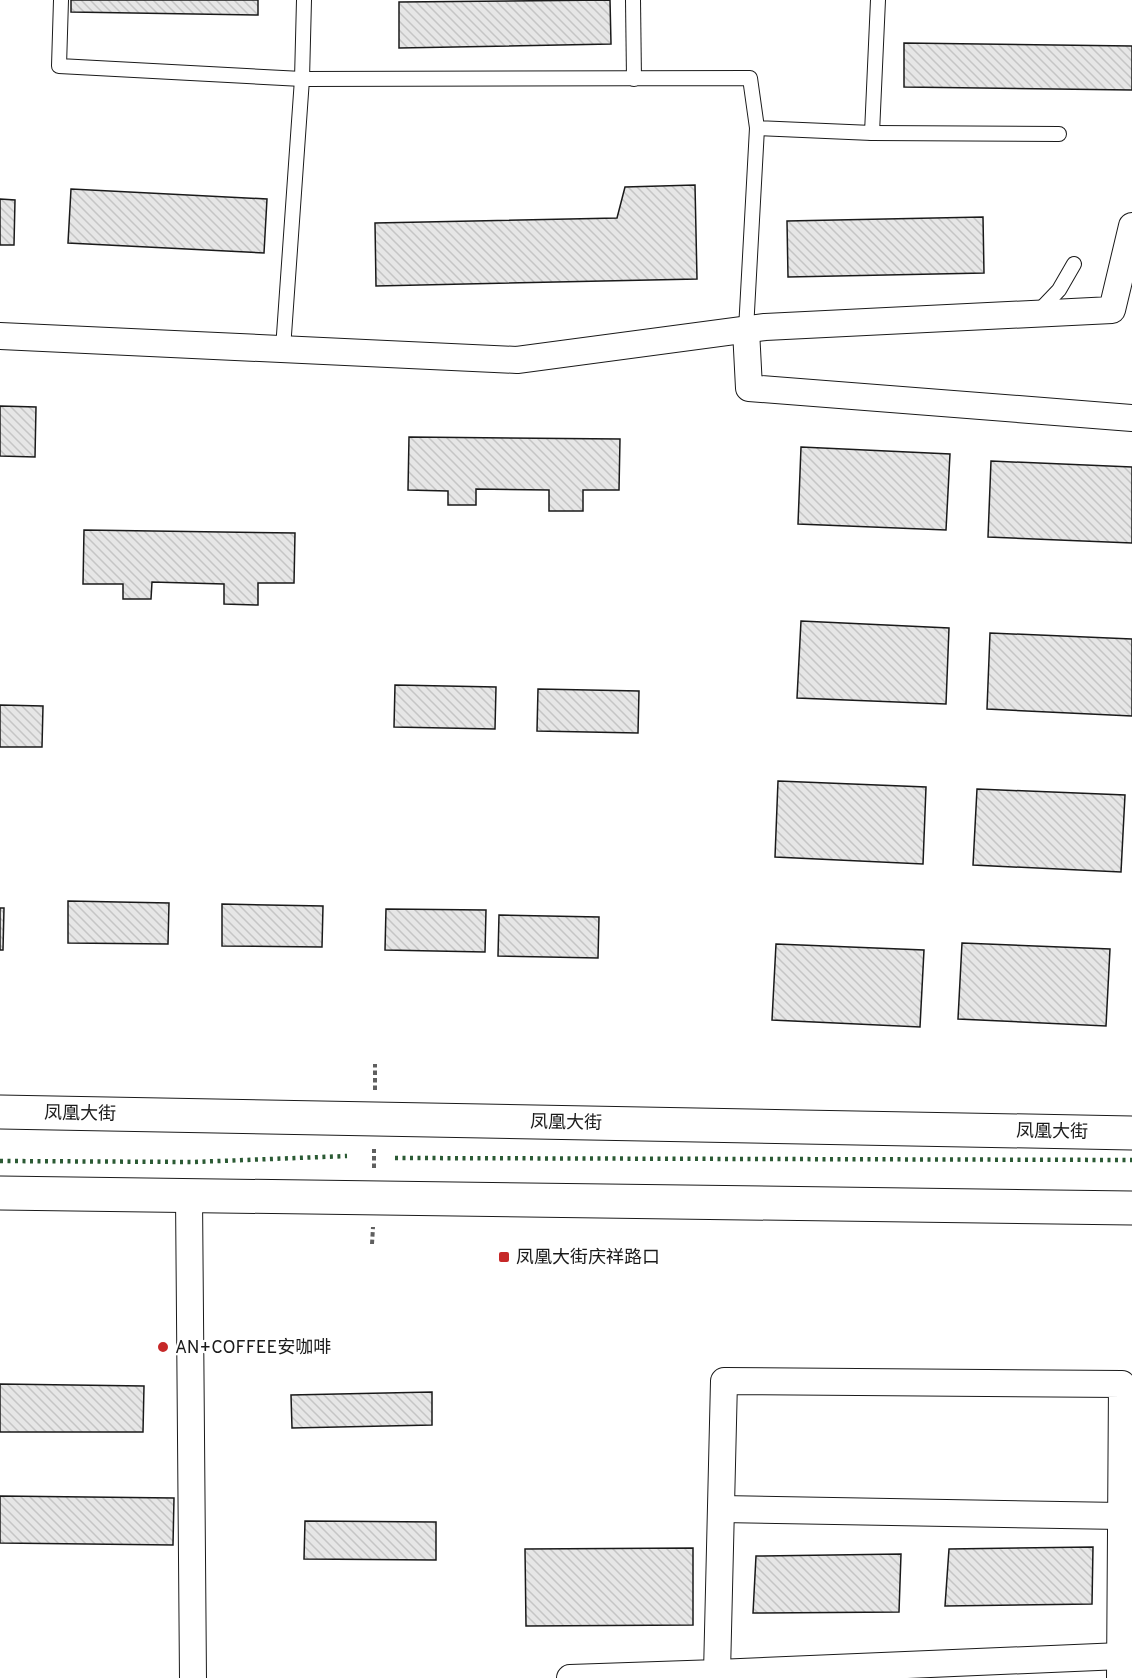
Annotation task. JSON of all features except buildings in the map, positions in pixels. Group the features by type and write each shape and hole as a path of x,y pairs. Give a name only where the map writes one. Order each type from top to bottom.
{"main road":[{"name":"凤凰大街","path":"0,1112 1132,1133"},
{"path":"0,1121 81,1113"},
{"path":"1070,1132 1132,1114"},
{"path":"0,1186 60,1194"},
{"path":"0,1193 1132,1208"},
{"path":"1086,1208 1132,1220"}],"street":[{"path":"0,336 517,360 746,330 1112,310 1132,226"},
{"path":"746,330 749,388 1132,418"},
{"path":"189,1196 193,1678"},
{"path":"570,1678 717,1673 1120,1667 1122,1384 724,1382 717,1673"},
{"path":"721,1509 1121,1516"}],"lane":[{"path":"61,0 59,66 302,79 750,78 757,128 746,330"},
{"path":"283,349 302,79 304,0"},
{"path":"633,0 634,78"},
{"path":"872,133 878,0"},
{"path":"757,128 872,133 1059,134"},
{"path":"1036,314 1059,290 1074,264"}],"path":[{"path":"375,1064 375,1100"},
{"path":"374,1148 374,1172"},
{"path":"372,1244 373,1220"}],"hedge":[{"path":"0,1161 194,1162 347,1156"},
{"path":"395,1158 1132,1160"}],"place":[{"name":"凤凰大街庆祥路口","path":"504,1257"},
{"name":"AN+COFFEE安咖啡","path":"163,1347"}]}
